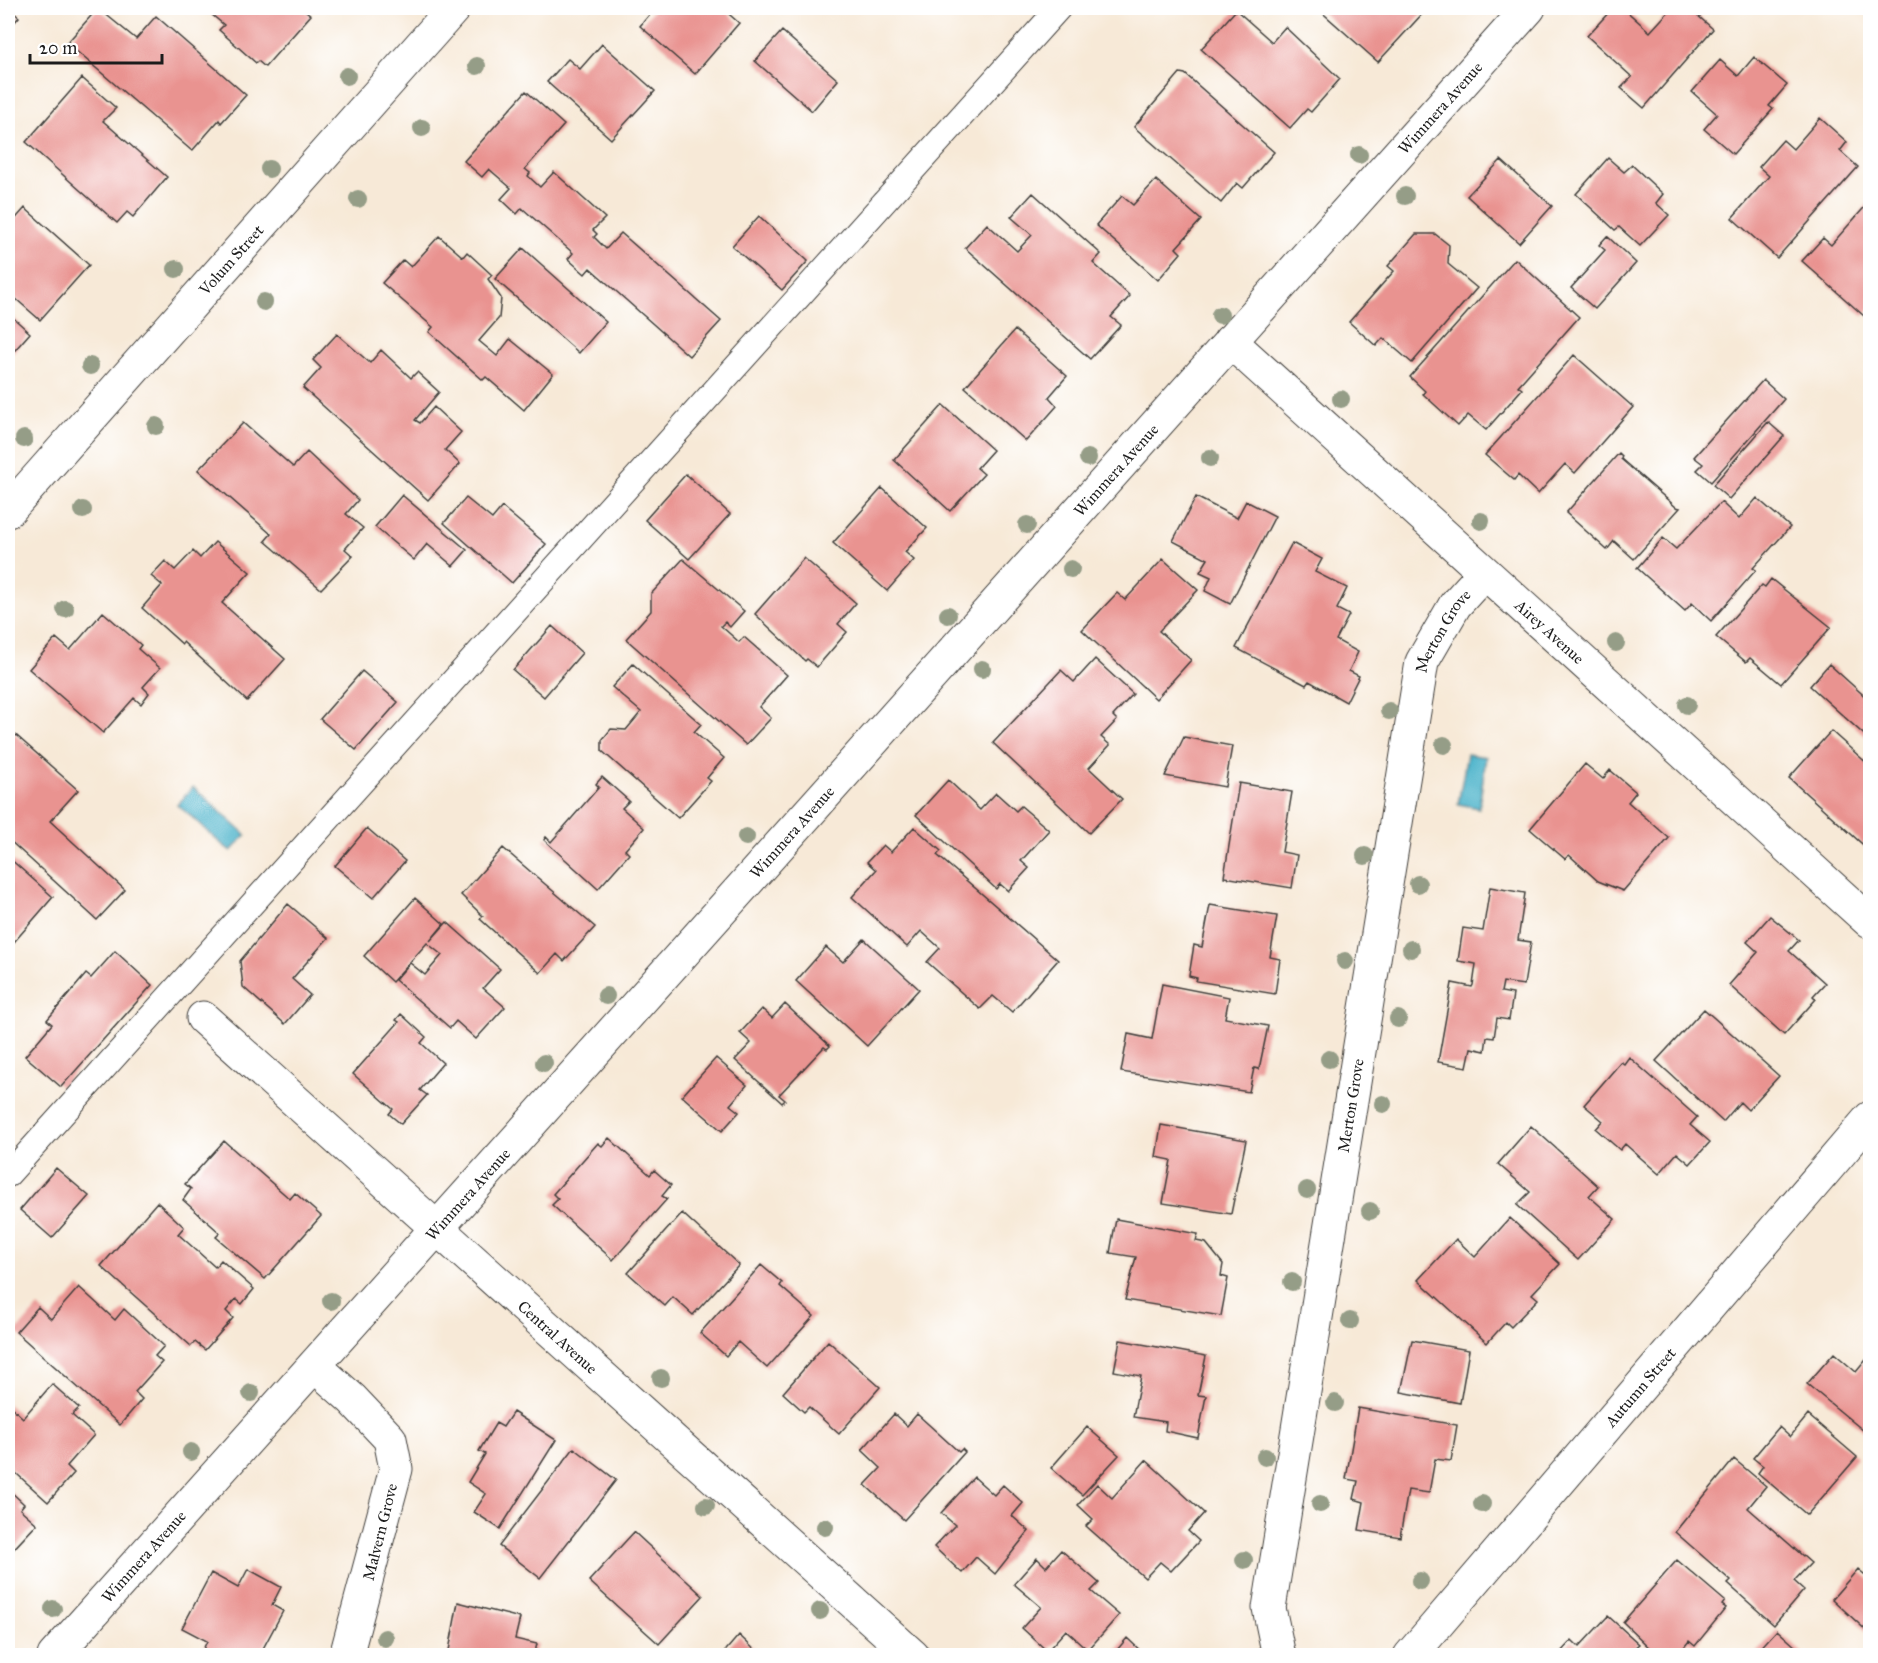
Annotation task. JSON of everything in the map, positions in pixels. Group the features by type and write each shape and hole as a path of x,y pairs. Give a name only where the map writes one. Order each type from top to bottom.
{"street":[{"name":"Volum Street","path":"8,511 454,8"},
{"name":"Wimmera Avenue","path":"54,1656 1529,8"},
{"name":"Airey Avenue","path":"1230,341 1870,922"},
{"name":"Merton Grove","path":"1279,1656 1269,1608 1422,662 1455,605 1484,573"},
{"name":"Central Avenue","path":"203,1018 913,1656"},
{"name":"Autumn Street","path":"1410,1656 1870,1118"},
{"name":"Malvern Grove","path":"315,1366 352,1399 390,1439 396,1469 346,1656"}],"lane":[{"path":"8,1176 1059,8"},
{"path":"173,992 203,1018"}],"water":[{"path":"1467,754 1486,757 1479,808 1458,804"},
{"path":"193,787 246,835 231,851 177,805"}],"building":[{"path":"8,8 19,17 8,30"},
{"path":"98,8 136,39 156,16 246,95 221,123 219,120 192,151 67,43"},
{"path":"204,8 302,8 311,15 265,67 258,61 256,63 219,30 224,25"},
{"path":"655,8 722,8 739,23 695,74 640,26"},
{"path":"1317,8 1419,8 1424,12 1378,62"},
{"path":"1613,8 1623,8 1650,32 1672,8 1689,8 1713,29 1644,108 1621,88 1632,77 1587,36"},
{"path":"1236,10 1272,42 1285,27 1340,79 1311,112 1307,109 1290,128 1201,49"},
{"path":"782,31 838,80 812,111 755,61"},
{"path":"602,44 655,91 611,139 547,82 568,59 580,69"},
{"path":"1754,57 1787,85 1769,106 1773,109 1733,154 1704,129 1717,114 1692,92 1720,60 1738,76"},
{"path":"1180,73 1185,74 1274,152 1243,188 1237,183 1221,203 1134,127"},
{"path":"82,78 116,108 103,121 167,177 133,217 127,212 117,223 26,142"},
{"path":"526,91 564,125 525,169 530,173 528,176 540,187 554,172 605,218 593,230 597,234 594,237 606,249 621,233 721,321 689,356 590,268 585,274 568,259 573,253 522,208 517,214 501,199 511,188 489,169 482,177 464,161"},
{"path":"1820,118 1847,142 1840,151 1858,167 1777,258 1732,218 1769,176 1759,167 1783,140 1793,149"},
{"path":"1608,158 1624,172 1632,165 1663,194 1656,203 1669,215 1640,246 1619,227 1615,230 1576,194"},
{"path":"1501,160 1552,206 1519,243 1467,196"},
{"path":"1156,180 1201,220 1176,248 1181,253 1158,280 1096,225 1122,196 1133,205"},
{"path":"1033,193 1101,254 1093,263 1130,296 1111,317 1121,325 1090,359 965,248 987,224 1017,251 1032,235 1011,217"},
{"path":"1870,201 1870,308 1864,316 1802,261 1823,238 1831,245"},
{"path":"25,208 89,265 40,320 8,292 8,223 10,225"},
{"path":"759,216 808,261 782,290 732,246"},
{"path":"1416,234 1435,234 1449,245 1448,264 1477,288 1412,363 1383,338 1376,346 1349,322 1394,271 1388,266"},
{"path":"439,236 463,257 467,252 492,275 488,279 501,298 499,318 479,341 497,356 510,339 553,374 524,410 486,377 483,380 429,332 433,327 382,283 403,260 411,267"},
{"path":"1607,236 1636,263 1595,309 1571,288 1605,250 1599,245"},
{"path":"523,248 606,322 579,353 495,279"},
{"path":"1515,259 1579,317 1518,386 1522,389 1486,430 1468,415 1458,426 1423,394 1425,391 1410,377"},
{"path":"8,313 30,333 8,358"},
{"path":"1015,330 1067,376 1049,397 1057,406 1026,441 965,387"},
{"path":"337,334 370,363 381,350 411,378 417,372 439,392 415,420 420,423 434,407 461,432 445,450 460,464 428,500 303,388 321,368 313,360"},
{"path":"1574,355 1633,407 1575,473 1565,464 1538,494 1518,475 1514,480 1485,455"},
{"path":"1763,380 1784,399 1711,482 1697,470 1703,464 1694,457"},
{"path":"943,405 993,450 977,468 984,474 950,511 894,460"},
{"path":"1768,422 1784,436 1729,499 1713,485"},
{"path":"243,423 293,467 307,452 358,500 346,514 363,528 345,549 353,556 321,589 265,541 271,534 198,470"},
{"path":"1619,453 1622,456 1621,459 1680,508 1634,559 1614,541 1607,550 1566,513"},
{"path":"686,474 730,514 689,559 645,520"},
{"path":"882,488 927,528 905,552 914,560 887,591 833,543"},
{"path":"402,495 467,550 453,566 427,544 414,560 375,527"},
{"path":"1196,497 1237,518 1246,501 1275,516 1230,604 1205,591 1211,577 1200,572 1208,559 1173,541"},
{"path":"466,498 492,519 502,507 546,544 512,583 444,523"},
{"path":"1757,498 1790,527 1753,568 1756,570 1711,621 1692,603 1685,611 1637,568 1663,538 1676,549 1721,502 1739,519"},
{"path":"215,542 250,572 222,603 285,659 247,701 142,608 162,585 151,576 165,561 175,570 193,551 200,558"},
{"path":"1292,543 1322,559 1315,572 1347,588 1337,609 1349,615 1336,640 1358,652 1349,671 1359,676 1346,702 1309,681 1306,685 1236,648"},
{"path":"804,558 856,603 838,624 847,632 817,667 807,659 805,661 755,614"},
{"path":"683,559 744,611 730,627 725,622 721,626 739,642 744,637 787,675 759,707 771,718 746,745 626,639 651,611 651,594"},
{"path":"1163,559 1198,590 1159,631 1191,660 1156,699 1082,630 1117,593 1125,600"},
{"path":"1771,579 1831,627 1781,684 1750,658 1746,662 1716,637 1762,585 1765,587"},
{"path":"103,612 141,645 138,649 160,668 143,687 149,693 141,704 134,698 103,733 29,669 56,638 70,650"},
{"path":"552,626 582,653 544,697 513,670"},
{"path":"1095,659 1133,694 1113,716 1117,720 1101,737 1110,745 1089,768 1122,799 1089,833 993,743 1061,670 1074,682"},
{"path":"633,664 701,724 694,732 724,758 707,778 711,781 678,818 602,751 602,740 611,729 626,730 641,712 612,687"},
{"path":"1829,664 1870,701 1870,740 1810,686"},
{"path":"362,671 398,702 356,750 320,719"},
{"path":"9,729 78,790 50,821 125,890 97,920 8,839"},
{"path":"1831,731 1870,766 1870,851 1789,778"},
{"path":"1184,737 1232,746 1225,787 1165,776"},
{"path":"1585,764 1603,779 1610,770 1636,792 1628,802 1669,838 1623,891 1598,881 1569,855 1565,859 1530,829"},
{"path":"602,777 629,801 622,808 644,828 625,850 629,854 598,889 544,840 546,837 551,842 599,787 596,784"},
{"path":"948,780 980,810 996,793 1016,811 1021,806 1049,830 1021,861 1029,868 1008,891 1000,884 996,889 916,815"},
{"path":"1239,783 1292,792 1282,852 1297,855 1292,888 1224,877"},
{"path":"914,827 941,851 937,855 1058,960 1012,1012 993,996 980,1009 927,962 940,948 921,931 907,947 852,897 876,870 867,862 883,845 891,852"},
{"path":"367,828 405,861 373,898 335,866"},
{"path":"503,848 595,927 564,961 557,954 540,973 480,919 483,916 461,895"},
{"path":"8,857 53,897 8,949"},
{"path":"1490,887 1525,893 1518,940 1531,942 1524,985 1503,982 1501,992 1513,994 1509,1020 1497,1018 1494,1038 1487,1037 1485,1051 1471,1048 1467,1067 1438,1062 1452,983 1472,987 1473,985 1476,964 1458,961 1463,928 1483,931"},
{"path":"415,898 444,924 430,941 447,922 500,969 483,988 505,1007 476,1039 456,1021 450,1028 395,980 410,963 425,975 442,955 427,943 392,982 364,956"},
{"path":"288,904 328,938 292,979 310,995 285,1024 243,987 240,961"},
{"path":"1210,905 1277,916 1270,957 1280,959 1275,994 1196,981 1197,978 1189,976 1194,945 1202,947"},
{"path":"1770,916 1799,940 1789,951 1825,983 1813,996 1816,999 1784,1035 1729,985 1758,952 1747,942"},
{"path":"864,939 919,989 867,1046 796,981 826,947 843,962"},
{"path":"115,951 152,985 61,1087 25,1056 52,1024 47,1020 86,974 91,978"},
{"path":"1162,984 1229,997 1225,1018 1268,1026 1259,1069 1254,1068 1249,1092 1121,1072 1128,1034 1152,1039"},
{"path":"785,1004 830,1046 827,1049 824,1047 779,1095 785,1100 782,1103 735,1060 751,1043 740,1033 762,1009 772,1018"},
{"path":"1704,1009 1779,1076 1748,1110 1740,1102 1723,1122 1656,1061"},
{"path":"401,1014 426,1037 421,1043 443,1063 420,1090 427,1095 401,1124 389,1114 393,1109 353,1074 399,1022 396,1020"},
{"path":"1629,1057 1697,1117 1690,1125 1710,1142 1690,1164 1677,1153 1659,1174 1625,1144 1620,1150 1596,1129 1603,1121 1584,1105 1621,1062 1624,1064"},
{"path":"716,1058 747,1085 730,1105 739,1112 722,1131 682,1096"},
{"path":"1161,1125 1246,1140 1231,1214 1163,1203 1171,1160 1156,1157"},
{"path":"1531,1126 1598,1186 1589,1196 1615,1219 1578,1260 1517,1205 1530,1192 1498,1164"},
{"path":"609,1138 650,1175 654,1170 671,1185 662,1196 667,1199 613,1260 552,1205 558,1199 553,1194 598,1143 602,1146"},
{"path":"224,1141 290,1199 295,1193 321,1216 265,1279 216,1237 220,1233 183,1200 191,1189 185,1184"},
{"path":"56,1168 89,1196 52,1238 20,1210"},
{"path":"157,1202 184,1227 178,1234 215,1267 221,1260 254,1289 242,1304 236,1299 226,1311 233,1318 205,1350 195,1342 191,1346 101,1266"},
{"path":"682,1213 739,1265 693,1315 673,1297 665,1306 628,1273"},
{"path":"1510,1218 1560,1264 1532,1294 1538,1299 1511,1327 1506,1322 1487,1343 1418,1280 1456,1239 1475,1257"},
{"path":"1116,1219 1198,1234 1196,1241 1206,1243 1223,1264 1221,1276 1228,1278 1221,1316 1125,1300 1136,1257 1110,1253"},
{"path":"761,1265 782,1283 780,1286 814,1316 767,1368 738,1342 726,1356 700,1333"},
{"path":"79,1287 115,1320 124,1309 164,1346 155,1356 162,1362 135,1392 142,1399 120,1425 16,1332 38,1307 51,1319"},
{"path":"1120,1340 1206,1356 1198,1395 1206,1396 1198,1438 1165,1431 1166,1422 1133,1417 1141,1376 1114,1371"},
{"path":"1412,1340 1469,1350 1460,1403 1401,1392"},
{"path":"828,1341 880,1387 839,1434 809,1407 804,1412 783,1393"},
{"path":"1834,1353 1856,1372 1870,1355 1870,1436 1807,1384"},
{"path":"52,1384 79,1408 72,1415 94,1435 67,1466 74,1473 48,1502 8,1466 8,1404 23,1418"},
{"path":"1358,1408 1457,1425 1451,1461 1435,1459 1429,1493 1408,1490 1400,1537 1359,1530 1364,1502 1354,1499 1358,1481 1346,1479"},
{"path":"513,1412 556,1440 500,1529 474,1512 486,1494 468,1482 485,1454 479,1451 496,1423 503,1427"},
{"path":"894,1414 907,1426 917,1414 959,1452 962,1449 965,1452 904,1520 865,1485 881,1468 862,1450"},
{"path":"1808,1415 1857,1457 1807,1515 1758,1473 1763,1466 1753,1458 1779,1427 1790,1437"},
{"path":"1087,1427 1119,1455 1082,1495 1051,1468"},
{"path":"574,1448 616,1480 540,1578 499,1546"},
{"path":"1734,1459 1766,1486 1748,1508 1811,1563 1794,1581 1804,1590 1774,1625 1728,1584 1731,1581 1675,1532"},
{"path":"1146,1460 1204,1513 1188,1531 1199,1541 1171,1571 1160,1562 1145,1578 1086,1526 1093,1519 1078,1505 1097,1484 1112,1498"},
{"path":"974,1477 994,1495 1003,1485 1023,1503 1012,1516 1029,1531 995,1574 976,1557 962,1573 934,1547 955,1525 941,1513"},
{"path":"8,1489 24,1504 20,1509 37,1524 8,1555"},
{"path":"634,1532 703,1596 659,1644 589,1581"},
{"path":"1061,1550 1099,1583 1091,1591 1119,1615 1088,1650 1066,1630 1047,1651 1022,1628 1041,1607 1014,1584 1037,1558 1046,1567"},
{"path":"1677,1560 1725,1601 1722,1605 1726,1608 1695,1646 1689,1641 1677,1656 1658,1656 1623,1622"},
{"path":"248,1569 281,1587 272,1605 283,1611 259,1656 200,1656 207,1641 182,1628 211,1573 238,1588"},
{"path":"1858,1569 1870,1579 1870,1634 1832,1599"},
{"path":"458,1602 520,1618 515,1639 537,1644 534,1656 448,1656"},
{"path":"1608,1616 1639,1644 1633,1649 1640,1656 1557,1656 1572,1640 1579,1647"},
{"path":"1777,1630 1806,1656 1756,1653"},
{"path":"739,1635 761,1656 721,1656"},
{"path":"1127,1638 1146,1656 1112,1656"}]}
